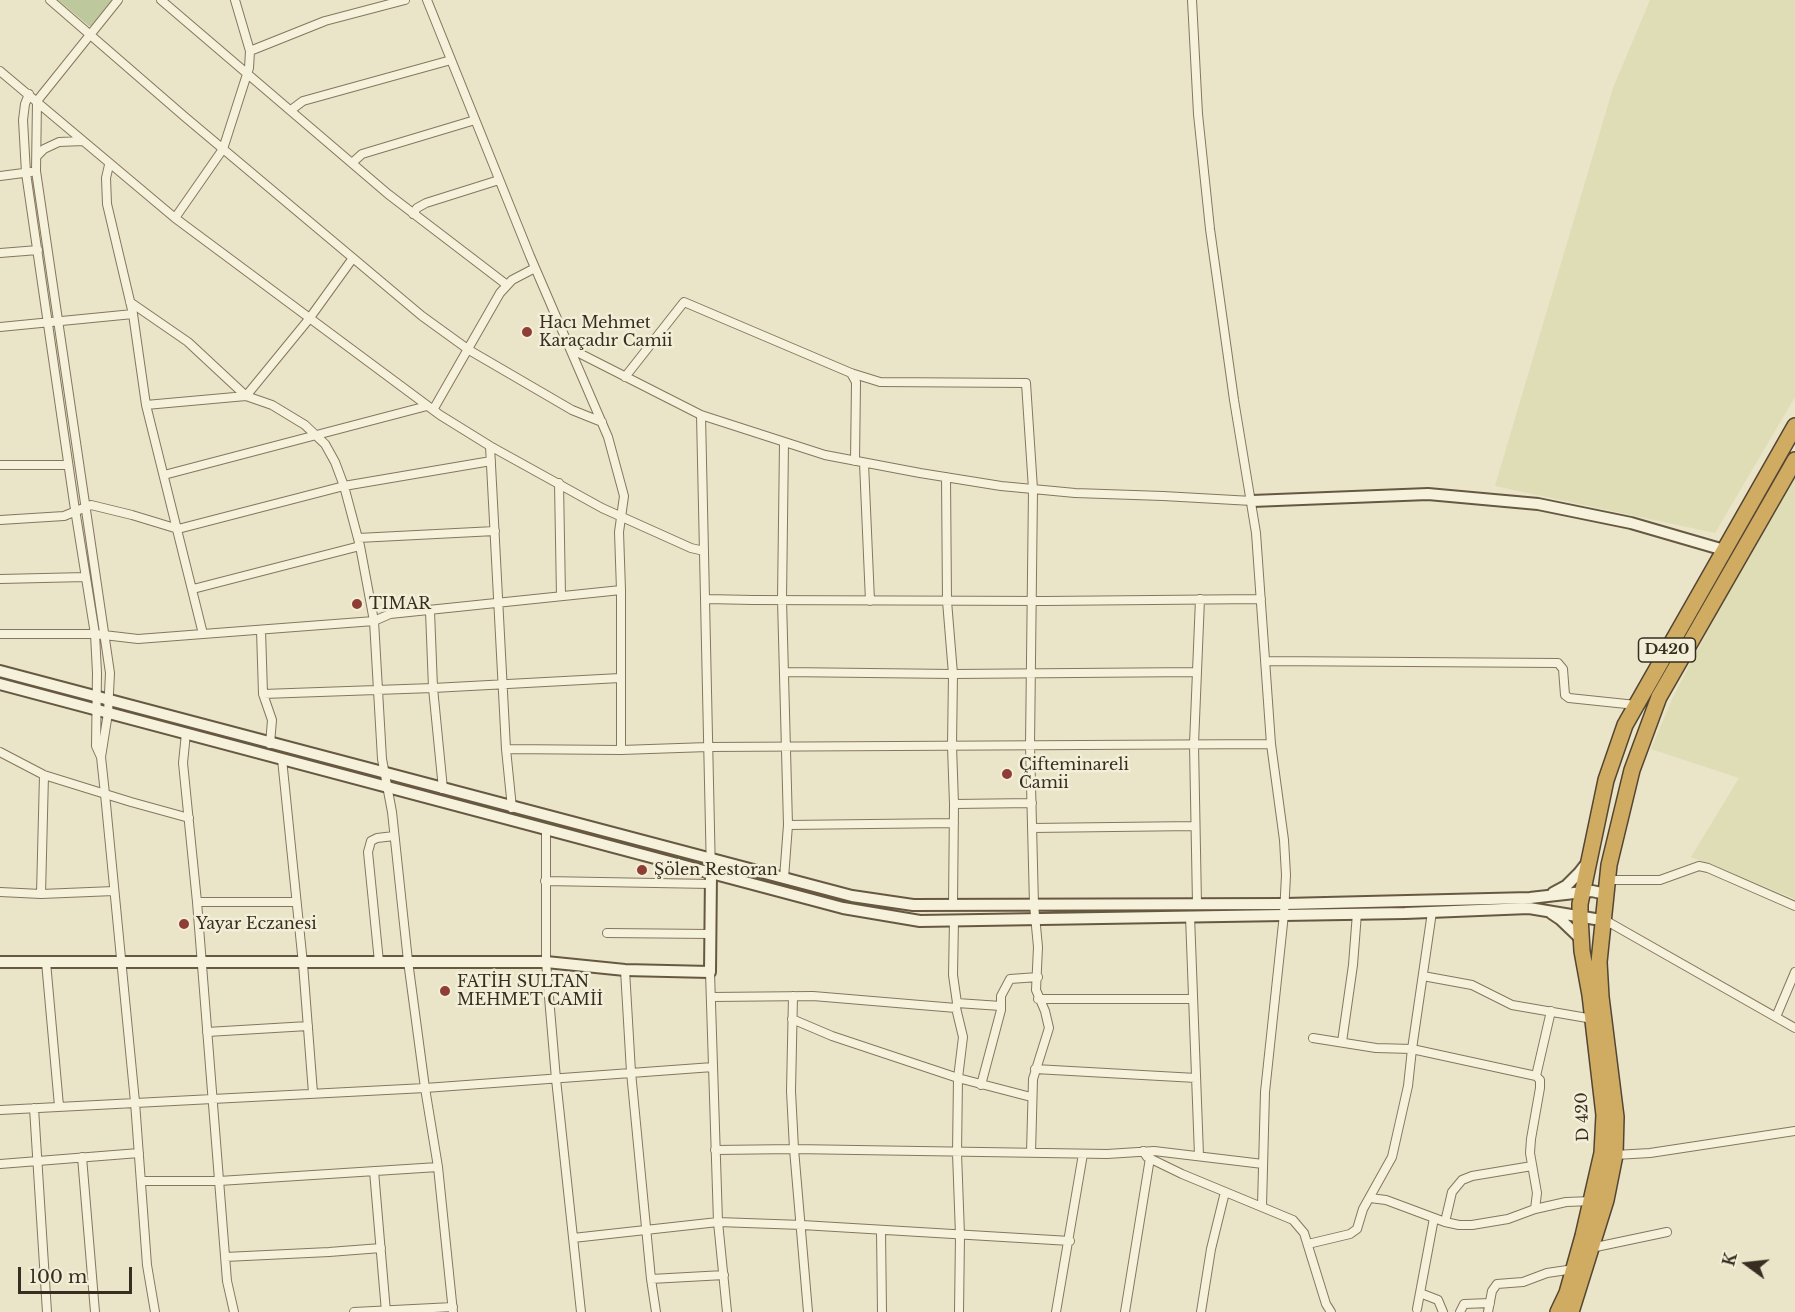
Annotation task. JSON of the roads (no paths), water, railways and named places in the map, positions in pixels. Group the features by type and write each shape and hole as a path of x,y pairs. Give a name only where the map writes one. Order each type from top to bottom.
{"highway":[{"name":"D420","path":"1580,917 1606,780 1625,725 1795,426"},
{"name":"D420","path":"1571,1312 1606,1200 1615,1155 1616,1117 1601,997 1600,937 1614,842 1632,770 1659,697 1795,460"},
{"name":"D 420","path":"1558,1312 1567,1293 1593,1201 1602,1153 1604,1115 1580,917"}],"main road":[{"path":"1252,501 1428,494 1539,504 1631,523 1724,550"},
{"path":"0,671 852,896 913,905 1197,904 1356,913 1530,908 1603,919"},
{"path":"0,684 546,830 711,879 843,908 920,921 1190,916 1583,892 1601,893 1606,888"},
{"path":"1547,896 1566,886 1580,873 1591,856"},
{"path":"0,962 303,964 408,961 546,962 625,970 710,972 711,879"},
{"path":"1546,910 1560,919 1582,940"}],"street":[{"path":"50,0 422,316 469,350 572,410 602,422"},
{"path":"102,711 97,698 95,634 68,465 36,171 37,101 118,0"},
{"path":"160,0 412,214 507,285"},
{"path":"175,218 223,149 247,72 250,51 235,0"},
{"path":"250,51 325,21 405,0"},
{"path":"427,0 535,268 608,437 624,496 619,532 621,750"},
{"path":"1192,0 1198,114 1210,229 1234,400 1252,501 1261,598 1270,744 1284,840 1284,909 1265,1092 1262,1206"},
{"path":"291,110 303,101 451,60"},
{"path":"0,71 109,165 175,218 430,408 490,446 602,508 691,548 704,551"},
{"path":"28,94 23,120 26,173 85,506 110,673 109,700 102,711 96,746 101,757 123,963 147,1265 154,1312"},
{"path":"352,163 362,154 475,120"},
{"path":"37,156 59,142 83,141"},
{"path":"109,165 106,178 107,204 133,314 146,405 203,634"},
{"path":"0,176 36,171"},
{"path":"412,214 426,203 499,180"},
{"path":"0,253 38,250"},
{"path":"146,405 246,396 309,319 353,258"},
{"path":"164,475 316,434 430,408 469,350 500,292 512,280 535,268"},
{"path":"130,302 188,342 246,396 272,405 316,434 325,444 335,462 359,542 374,621 376,690 382,759 388,787 408,961 438,1167 453,1309 354,1312"},
{"path":"625,377 684,302 851,373 880,382 1026,383 1033,489 1030,745 1034,905 1037,918 1038,976 1036,990 1049,1028 1035,1069 1031,1097 1031,1153"},
{"path":"0,327 133,314"},
{"path":"571,349 701,415 825,455 946,477 1075,494 1252,501"},
{"path":"851,373 856,382 855,461"},
{"path":"545,881 711,879 701,415"},
{"path":"784,443 782,600 788,825 784,878"},
{"path":"490,446 506,749 512,807"},
{"path":"0,520 64,516 91,505 132,514 178,529 344,486 491,461"},
{"path":"864,463 870,601"},
{"path":"0,465 68,465"},
{"path":"946,477 947,601 953,674 953,905"},
{"path":"559,483 561,596"},
{"path":"192,589 359,542 495,531"},
{"path":"0,579 86,577"},
{"path":"0,634 95,634 138,639 374,621 390,614 621,590"},
{"path":"706,598 1031,601 1261,598"},
{"path":"1197,904 1194,744 1200,599"},
{"path":"430,610 433,688 442,789"},
{"path":"261,630 263,694 272,720 270,744"},
{"path":"1265,661 1557,663 1563,669 1565,694 1569,698 1636,705"},
{"path":"784,672 953,674 1197,672"},
{"path":"263,694 620,678"},
{"path":"186,734 183,763 197,902 227,1281 234,1312"},
{"path":"506,749 1270,744"},
{"path":"0,752 44,775 189,818"},
{"path":"282,759 303,964 313,1093"},
{"path":"41,894 44,775"},
{"path":"954,804 1032,803"},
{"path":"788,825 954,823"},
{"path":"1032,828 1195,826"},
{"path":"546,830 546,962 581,1312"},
{"path":"379,962 368,852 371,841 394,836"},
{"path":"1606,888 1660,880 1699,866 1795,906"},
{"path":"0,892 41,894 114,891"},
{"path":"197,902 296,902"},
{"path":"1308,1244 1355,1232 1363,1209 1392,1157 1408,1086 1432,912"},
{"path":"1342,1042 1353,965 1356,913"},
{"path":"1190,916 1198,1155"},
{"path":"1603,919 1795,1028"},
{"path":"954,920 952,975 963,1037 958,1078 959,1312"},
{"path":"607,933 710,934"},
{"path":"46,962 59,1106"},
{"path":"625,970 631,1072 656,1312"},
{"path":"710,972 718,1222 727,1312"},
{"path":"1776,1017 1795,972"},
{"path":"981,1085 1001,1006 1001,996 1010,980 1038,976"},
{"path":"1423,976 1472,985 1512,1005 1593,1019"},
{"path":"711,997 793,996 1001,1006"},
{"path":"793,996 791,1091 808,1312"},
{"path":"1038,999 1193,999"},
{"path":"1536,1076 1551,1011"},
{"path":"792,1019 832,1036 958,1078 1031,1097"},
{"path":"207,1032 308,1026"},
{"path":"1313,1038 1376,1048 1412,1049 1536,1076 1540,1080 1540,1088 1531,1139 1537,1193 1535,1209"},
{"path":"0,1110 135,1101 425,1088 713,1067"},
{"path":"1035,1069 1196,1078"},
{"path":"34,1108 47,1312"},
{"path":"1615,1155 1650,1153 1795,1131"},
{"path":"715,1150 794,1149 1107,1154 1143,1150 1263,1164"},
{"path":"1143,1150 1150,1158 1293,1220 1304,1233 1326,1304 1331,1312"},
{"path":"0,1164 139,1153"},
{"path":"1056,1312 1070,1241 1083,1154"},
{"path":"82,1157 95,1312"},
{"path":"1125,1312 1150,1158"},
{"path":"1445,1222 1452,1192 1462,1180 1472,1176 1533,1166"},
{"path":"141,1181 219,1181 438,1167"},
{"path":"374,1171 386,1312"},
{"path":"1201,1312 1210,1249 1225,1192"},
{"path":"1371,1198 1386,1200 1445,1222 1472,1225 1508,1220 1535,1209 1566,1202 1593,1201"},
{"path":"1417,1309 1434,1218"},
{"path":"573,1238 718,1222 1070,1241"},
{"path":"881,1230 882,1312"},
{"path":"1591,1248 1667,1232"},
{"path":"225,1257 381,1248"},
{"path":"1460,1312 1464,1304 1489,1308 1492,1291 1497,1284 1523,1282 1546,1273 1574,1269"},
{"path":"651,1279 724,1275"},
{"path":"1420,1293 1438,1300 1443,1312"}],"place":[{"name":"Hacı Mehmet Karaçadır Camii","path":"527,332"},
{"name":"TIMAR","path":"357,604"},
{"name":"Çifteminareli Camii","path":"1007,774"},
{"name":"Şölen Restoran","path":"642,870"},
{"name":"Yayar Eczanesi","path":"184,924"},
{"name":"FATİH SULTAN MEHMET CAMİİ","path":"445,991"}]}
